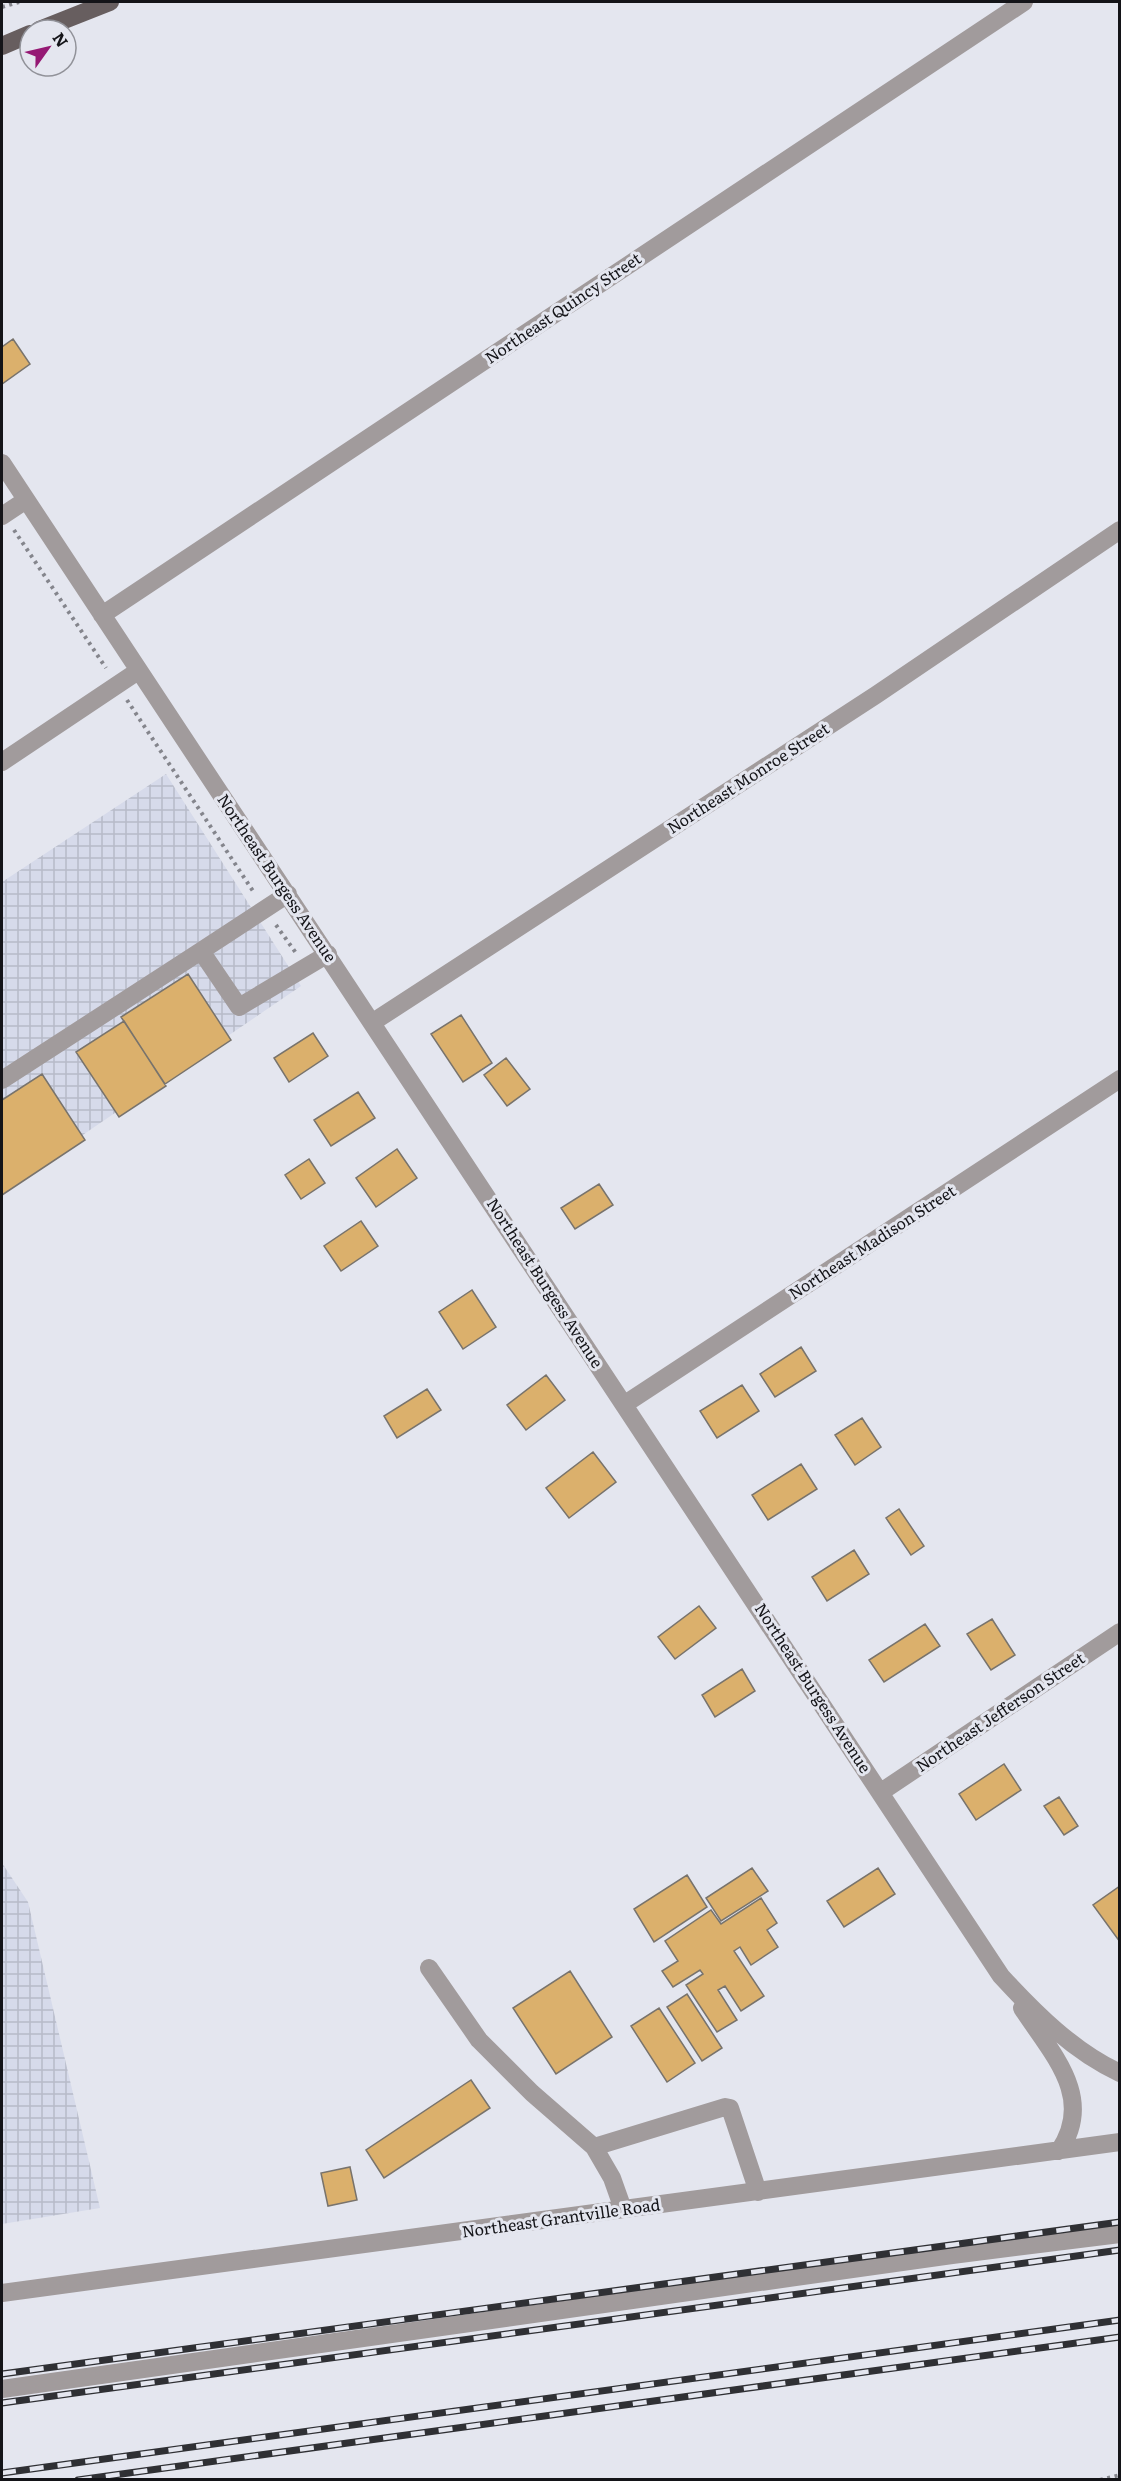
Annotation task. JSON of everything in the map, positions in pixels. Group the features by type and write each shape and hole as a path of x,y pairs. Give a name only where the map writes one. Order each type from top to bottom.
{"main road":[{"path":"69,18 110,2"},
{"path":"2,46 18,39"}],"street":[{"name":"Northeast Quincy Street","path":"102,615 1024,2"},
{"name":"Northeast Burgess Avenue","path":"2,463 1001,1977 1054,2029 1119,2073"},
{"path":"2,516 26,500"},
{"name":"Northeast Monroe Street","path":"373,1022 876,694 1119,530"},
{"path":"2,762 138,670"},
{"path":"2,1080 288,894"},
{"path":"201,951 239,1007 328,954"},
{"name":"Northeast Madison Street","path":"625,1404 1119,1079"},
{"name":"Northeast Jefferson Street","path":"881,1792 1119,1632"},
{"path":"429,1968 478,2040 532,2093 594,2147 612,2178 623,2209"},
{"path":"1001,1977 1068,2081 1073,2096 1074,2113 1071,2129 1059,2151"},
{"path":"594,2147 725,2107 730,2108 758,2192"},
{"name":"Northeast Grantville Road","path":"2,2293 1119,2142"},
{"path":"2,2390 952,2255 1119,2234"}],"path":[{"path":"2,7 19,2"},
{"path":"2,516 117,684 305,968"},
{"path":"1100,2480 1119,2475"}],"shaded area":[{"path":"166,774 301,986 2,1190 2,882"},
{"path":"2,1863 28,1902 100,2208 2,2224"}],"building":[{"path":"13,339 30,364 2,384 2,347"},
{"path":"188,974 231,1040 165,1084 121,1017"},
{"path":"461,1015 492,1063 463,1082 431,1034"},
{"path":"124,1021 166,1086 119,1117 76,1052"},
{"path":"313,1033 328,1056 289,1082 274,1058"},
{"path":"506,1058 530,1089 507,1106 484,1075"},
{"path":"42,1074 85,1140 2,1195 2,1100"},
{"path":"358,1092 375,1118 331,1146 314,1120"},
{"path":"397,1149 417,1178 376,1207 356,1178"},
{"path":"309,1159 325,1183 301,1199 285,1175"},
{"path":"599,1184 613,1205 575,1229 561,1208"},
{"path":"361,1221 378,1246 341,1271 324,1246"},
{"path":"472,1290 496,1327 463,1349 439,1312"},
{"path":"801,1347 816,1371 775,1397 760,1374"},
{"path":"546,1375 565,1400 526,1430 507,1405"},
{"path":"742,1385 759,1411 717,1438 700,1411"},
{"path":"427,1389 441,1410 397,1438 384,1416"},
{"path":"862,1418 881,1447 855,1465 835,1435"},
{"path":"593,1452 616,1482 569,1518 546,1488"},
{"path":"801,1464 817,1489 768,1520 752,1495"},
{"path":"899,1509 924,1546 911,1555 886,1518"},
{"path":"854,1550 869,1574 827,1601 812,1577"},
{"path":"699,1606 716,1628 675,1659 658,1637"},
{"path":"992,1619 1015,1655 991,1670 967,1634"},
{"path":"925,1624 940,1646 884,1682 869,1660"},
{"path":"742,1669 755,1691 715,1717 702,1695"},
{"path":"1004,1764 1021,1790 976,1820 959,1794"},
{"path":"1059,1797 1078,1826 1064,1835 1044,1806"},
{"path":"752,1868 768,1891 721,1921 706,1898"},
{"path":"878,1868 895,1894 844,1927 827,1901"},
{"path":"687,1875 707,1907 654,1942 634,1909"},
{"path":"1120,1886 1120,1942 1093,1905"},
{"path":"761,1898 777,1923 767,1930 778,1947 751,1965 740,1947 734,1951 764,1996 741,2011 725,1986 718,1990 737,2020 717,2032 686,1985 703,1974 700,1970 673,1987 662,1971 678,1961 665,1941 711,1910 721,1924"},
{"path":"570,1971 612,2037 556,2074 513,2008"},
{"path":"687,1994 722,2048 702,2061 667,2007"},
{"path":"659,2008 695,2063 667,2082 631,2026"},
{"path":"471,2080 490,2108 384,2178 366,2150"},
{"path":"350,2167 357,2200 328,2206 321,2173"}],"railway":[{"path":"2,2374 1120,2222"},
{"path":"2,2403 1120,2250"},
{"path":"2,2473 1120,2320"},
{"path":"78,2480 1120,2337"}]}
